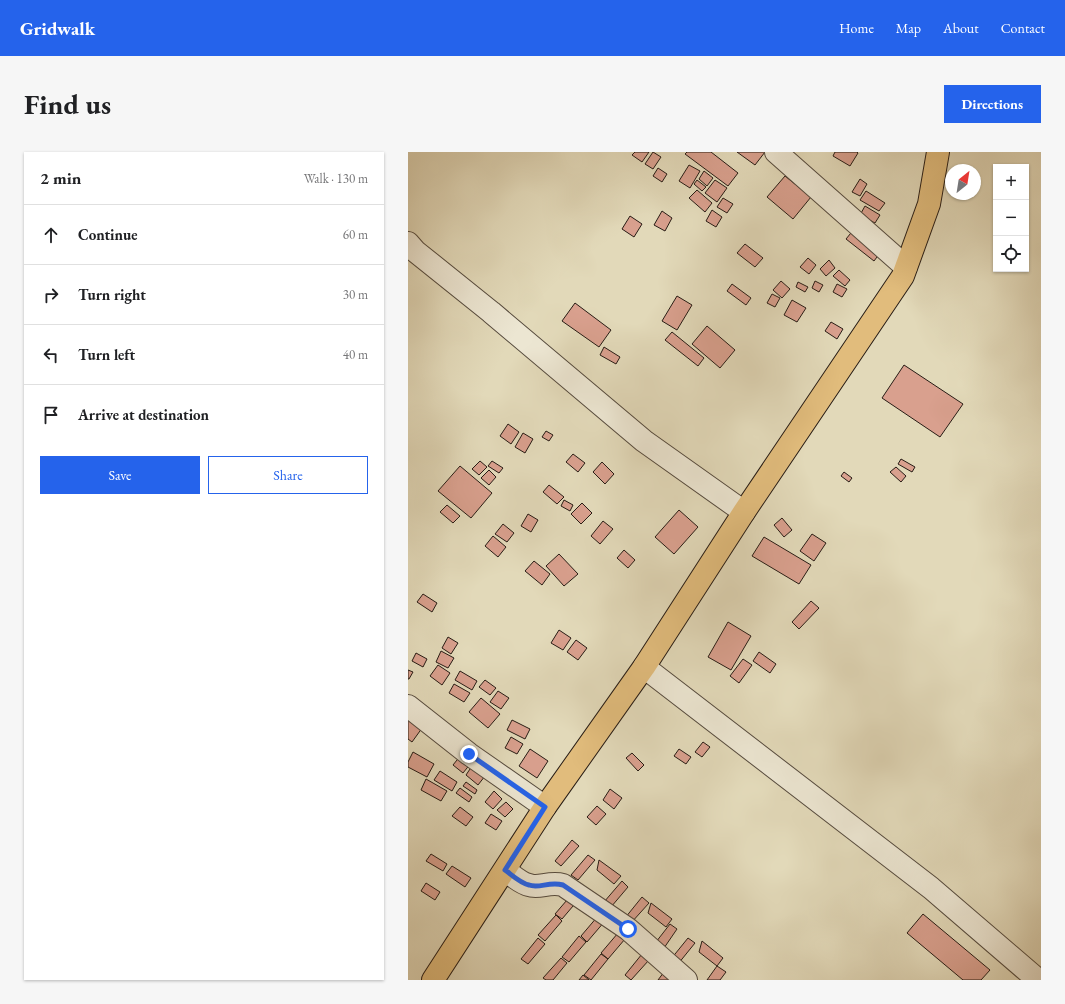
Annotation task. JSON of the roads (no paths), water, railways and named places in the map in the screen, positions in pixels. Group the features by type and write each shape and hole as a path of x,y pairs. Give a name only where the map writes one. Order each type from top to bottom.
{"main road":[{"path":"433,980 545,807 644,667 744,512 903,276 928,204 938,152"}],"street":[{"path":"776,152 906,267"},
{"path":"408,243 415,251 491,312 644,441 744,512"},
{"path":"644,667 931,888 1038,980"},
{"path":"408,706 469,754 545,807"},
{"path":"505,870 528,885 534,886 555,883 563,885 628,929 686,980"}]}
